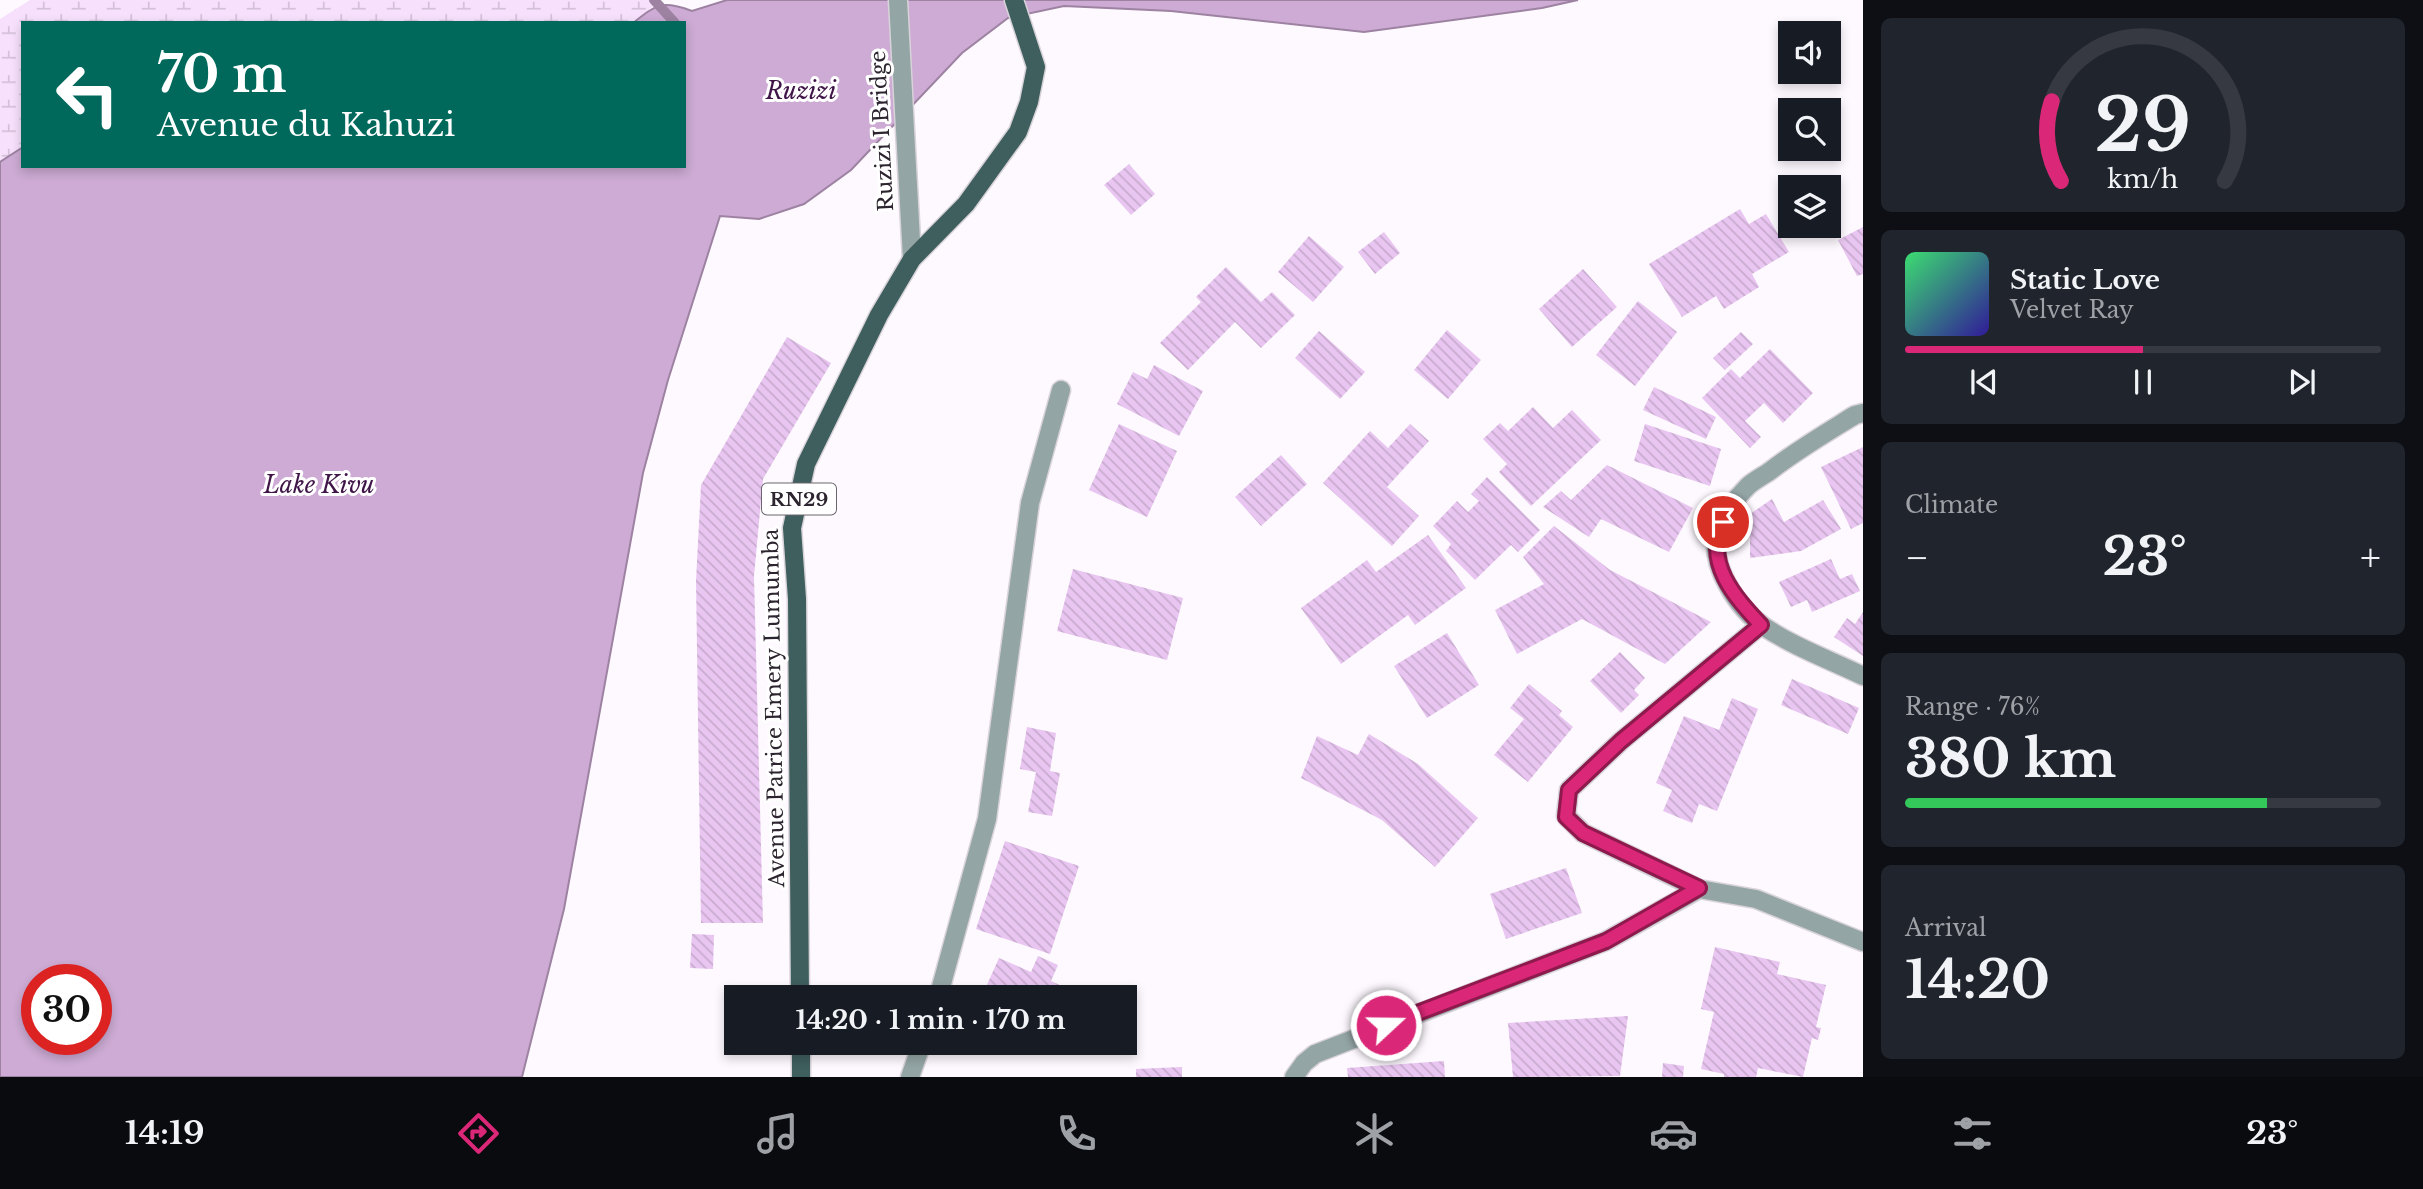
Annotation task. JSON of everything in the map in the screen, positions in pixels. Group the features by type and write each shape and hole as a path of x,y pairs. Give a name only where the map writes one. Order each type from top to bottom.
{"main road":[{"name":"Avenue Patrice Emery Lumumba","path":"800,985 797,598 792,528 806,464 879,315 912,259 966,204 1018,132 1036,67 1014,0"},
{"path":"800,1055 801,1077"}],"street":[{"name":"Ruzizi I Bridge","path":"898,0 912,259"},
{"path":"942,985 987,819 1030,503 1061,390"},
{"path":"1863,413 1855,415 1794,453 1750,484 1736,501 1717,535 1718,563 1724,580 1761,625 1798,646 1863,676"},
{"path":"1761,625 1621,741 1569,790 1566,817 1583,833 1699,888 1756,899 1863,942"},
{"path":"1294,1077 1315,1054 1606,941 1699,888"},
{"path":"910,1077 918,1055"}],"green space":[{"path":"30,0 654,0 657,3 635,21 21,21 21,148 0,162 0,19"}],"water":[{"name":"Lake Kivu","path":"727,0 1578,0 1542,8 1364,32 1171,11 1064,6 1008,18 962,53 851,170 804,204 759,219 720,216 668,380 643,473 564,909 522,1077 0,1077 0,162 21,148 21,168 686,168 686,21 636,21 654,8 666,5 692,11"}],"building":[{"path":"1129,164 1155,194 1131,215 1104,185"},
{"path":"1740,209 1749,224 1766,214 1778,238 1789,252 1752,274 1759,287 1724,309 1716,296 1682,317 1649,264"},
{"path":"1863,227 1863,274 1857,276 1838,240"},
{"path":"1384,232 1400,253 1375,274 1358,252"},
{"path":"1309,236 1344,267 1313,302 1278,272"},
{"path":"1226,267 1261,302 1272,292 1295,315 1261,348 1235,322 1188,370 1160,343 1201,302 1196,297"},
{"path":"1583,269 1617,307 1572,347 1539,309"},
{"path":"1638,301 1677,332 1635,386 1596,355"},
{"path":"1447,330 1481,360 1448,399 1414,370"},
{"path":"1319,331 1365,372 1340,399 1295,358"},
{"path":"1741,332 1753,344 1725,370 1713,358"},
{"path":"787,337 831,363 763,479 754,576 763,923 701,923 696,581 701,485"},
{"path":"1770,349 1813,393 1783,423 1764,403 1745,421 1761,437 1750,448 1702,398 1731,369 1740,378"},
{"path":"1154,365 1203,391 1179,436 1117,404 1133,372 1147,379"},
{"path":"1654,387 1716,417 1706,439 1643,410"},
{"path":"1533,407 1553,428 1572,410 1601,440 1531,506 1499,472 1507,464 1483,439 1500,423 1508,431"},
{"path":"1119,424 1177,451 1147,517 1089,490"},
{"path":"1410,424 1429,441 1387,487 1419,516 1392,546 1323,483 1370,431 1388,448"},
{"path":"1645,424 1721,449 1710,486 1634,461"},
{"path":"1863,447 1863,523 1851,529 1821,467"},
{"path":"1281,455 1307,484 1261,526 1235,497"},
{"path":"1607,465 1693,508 1669,552 1601,519 1589,537 1543,507 1561,491 1571,500"},
{"path":"1487,477 1540,530 1518,552 1511,545 1475,580 1446,551 1451,544 1433,526 1457,501 1468,512 1479,501 1471,494"},
{"path":"1772,499 1784,522 1823,500 1841,529 1801,551 1750,558 1750,514"},
{"path":"1554,526 1610,570 1711,622 1665,664 1582,619 1517,654 1495,610 1544,584 1523,557"},
{"path":"1428,535 1466,588 1415,625 1408,615 1341,664 1301,608 1367,560 1376,572"},
{"path":"1831,559 1840,579 1852,574 1860,591 1812,612 1807,600 1791,607 1779,582"},
{"path":"1073,569 1183,598 1167,660 1057,631"},
{"path":"1863,612 1863,656 1834,637 1847,618 1855,624"},
{"path":"1447,633 1479,685 1427,718 1394,666"},
{"path":"1620,652 1645,678 1634,690 1639,695 1621,713 1590,681"},
{"path":"1792,679 1859,708 1848,734 1781,705"},
{"path":"1529,684 1562,711 1559,715 1573,727 1528,782 1494,755 1524,719 1510,708"},
{"path":"1732,698 1758,709 1717,811 1699,804 1692,823 1663,811 1672,790 1656,783 1684,716 1719,730"},
{"path":"1027,727 1056,733 1050,771 1060,773 1052,816 1028,812 1036,772 1020,769"},
{"path":"1369,734 1418,764 1478,818 1435,867 1382,820 1301,778 1317,736 1358,755"},
{"path":"1005,841 1079,866 1050,954 976,929"},
{"path":"1566,868 1582,913 1506,939 1490,894"},
{"path":"692,934 714,935 713,969 690,968"},
{"path":"1715,947 1780,962 1777,974 1826,985 1816,1027 1821,1028 1818,1040 1812,1038 1803,1077 1758,1068 1756,1077 1724,1077 1724,1074 1701,1069 1714,1012 1701,1009"},
{"path":"1038,956 1058,965 1051,981 1060,985 987,985 999,958 1031,972"},
{"path":"1628,1016 1620,1076 1513,1077 1508,1023"},
{"path":"1444,1061 1445,1077 1348,1077 1347,1068"},
{"path":"1663,1063 1684,1066 1683,1077 1662,1077"},
{"path":"1182,1067 1182,1077 1136,1077 1136,1069"}],"waterway":[{"path":"654,0 673,21"}],"route":[{"path":"1386,1025 1606,941 1699,888 1583,833 1566,817 1566,805 1569,790 1621,741 1761,625 1724,580 1718,563 1717,535 1723,522"}],"water label":[{"name":"Ruzizi","path":"801,91"}]}
